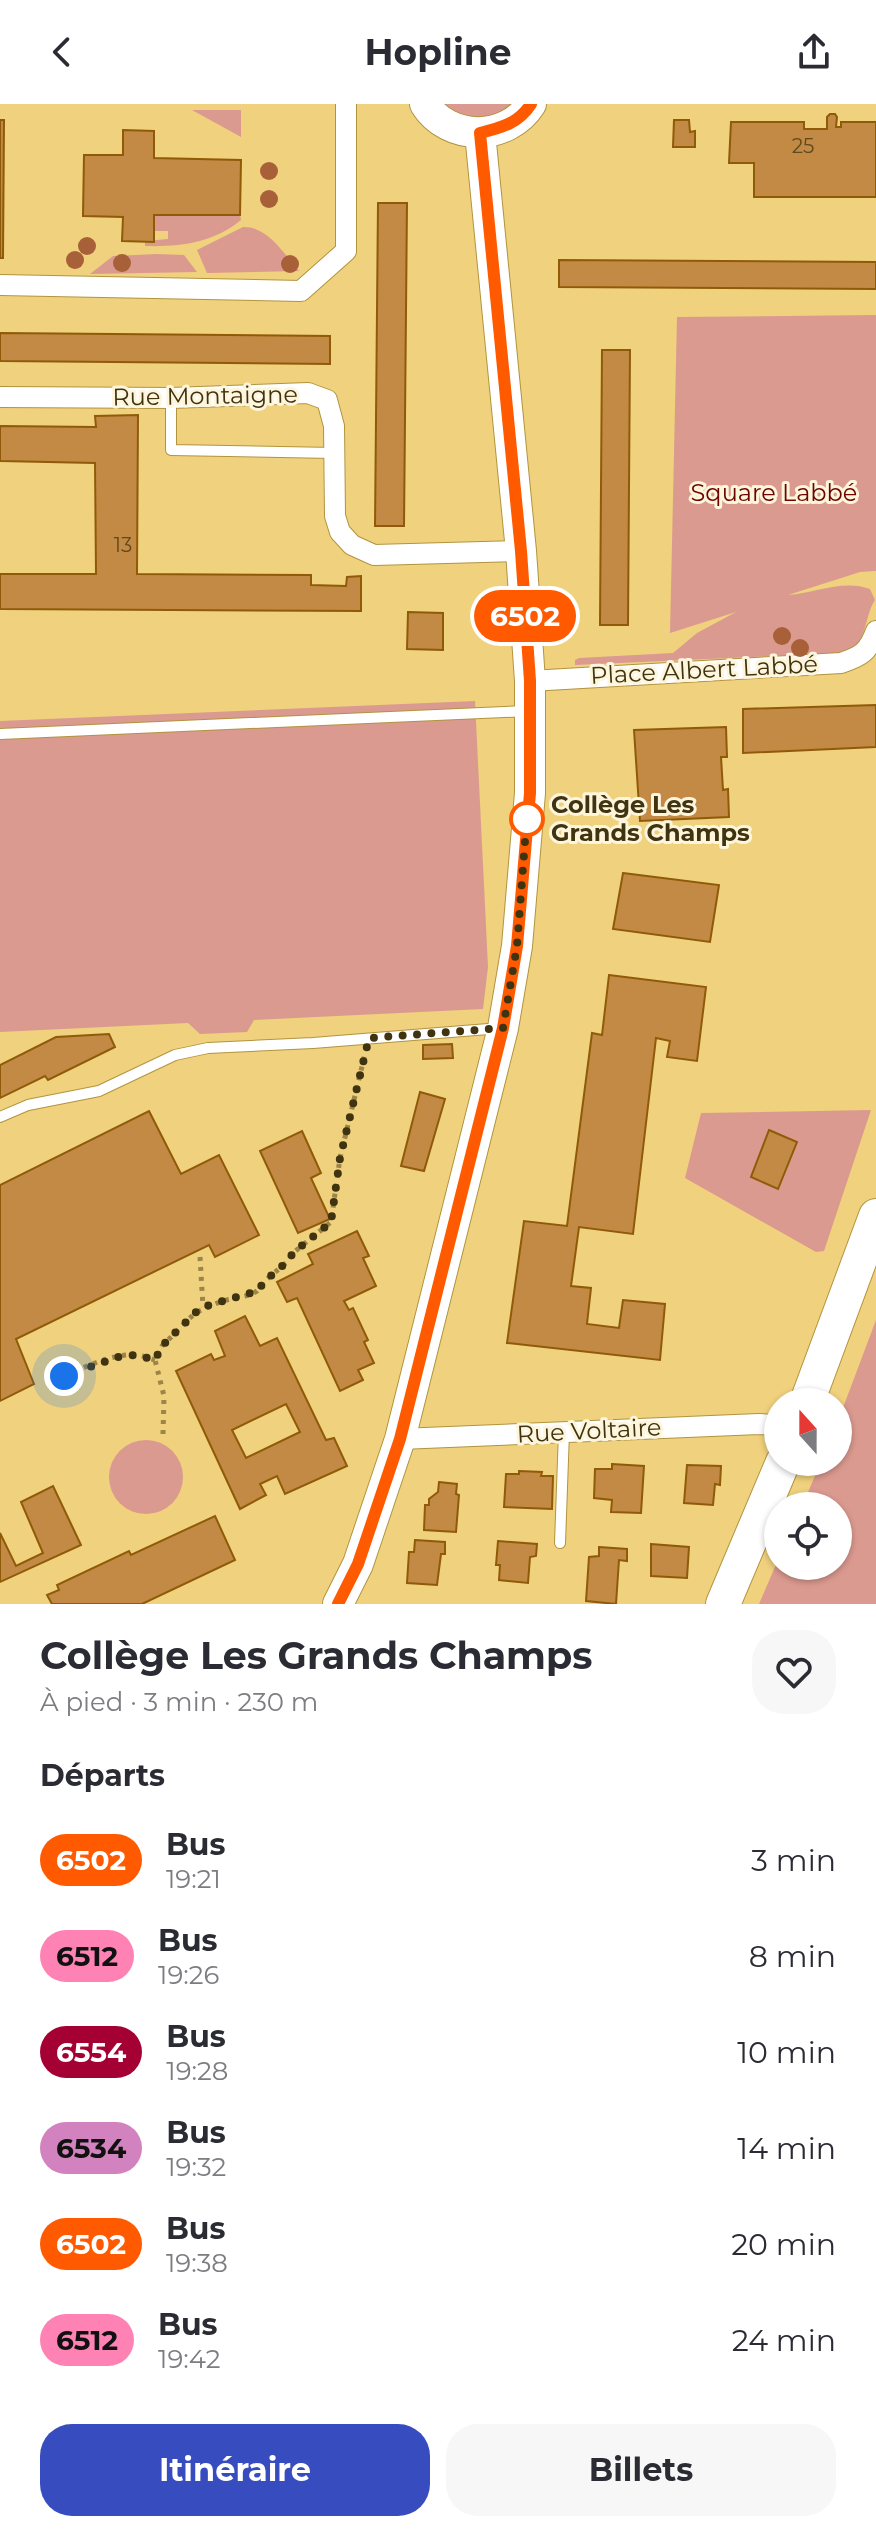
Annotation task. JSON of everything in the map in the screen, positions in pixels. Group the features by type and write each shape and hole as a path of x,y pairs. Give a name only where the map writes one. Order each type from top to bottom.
{"main road":[{"path":"812,1388 876,1216"},
{"path":"723,1604 777,1476"}],"street":[{"path":"0,285 301,291 346,251 346,104"},
{"path":"425,104 431,114 454,129 480,133 505,127 526,112 531,104"},
{"path":"338,1604 358,1564 400,1439 503,1028 517,946 530,793 530,696 521,551 480,133"},
{"name":"Rue Montaigne","path":"0,397 171,398 308,393 327,400 334,426 335,516 340,532 352,545 374,555 521,551"},
{"name":"Place Albert Labbé","path":"530,696 568,677 841,663 861,656 874,639"},
{"name":"Rue Voltaire","path":"400,1439 764,1424"}],"lane":[{"path":"171,398 171,450 334,453"},
{"path":"0,734 530,696"},
{"path":"0,1117 28,1105 99,1091 175,1055 208,1048 503,1028"},
{"path":"560,1543 564,1432"}],"path":[{"path":"163,1434 164,1396 155,1360 162,1346 203,1307 257,1291 293,1253 331,1222 340,1158 369,1038"},
{"path":"200,1257 203,1307"},
{"path":"48,1385 78,1370 118,1357 136,1355 155,1360"}],"green space":[{"path":"441,104 519,104 506,115 473,122"},
{"path":"192,110 241,110 241,137"},
{"path":"154,215 240,215 241,220 208,239 171,246 145,246 145,241 168,239 168,231 154,231"},
{"path":"243,227 268,236 299,271 207,273 197,250"},
{"path":"184,255 197,272 90,274 113,256"},
{"name":"Square Labbé","path":"876,315 876,571 860,572 788,595 850,585 870,589 875,600 855,646 839,653 575,665 575,660 579,658 673,653 697,633 736,612 670,633 677,317"},
{"path":"475,701 488,967 483,1009 254,1020 247,1032 200,1034 188,1023 0,1032 0,721"},
{"path":"871,1110 824,1251 816,1252 685,1178 701,1113","holes":["769,1131 797,1142 778,1189 751,1176"]},
{"path":"876,1320 876,1604 759,1604 769,1580 852,1580 852,1492 808,1492 815,1476 852,1476 850,1388"},
{"path":"139,1440 153,1440 167,1446 177,1456 183,1477 181,1491 167,1508 153,1514 139,1514 125,1508 115,1498 109,1484 109,1470 115,1456 125,1446"}],"building":[{"path":"830,114 837,117 836,127 841,127 841,122 876,122 876,197 754,197 754,163 729,163 731,122 804,122 804,129 827,129"},
{"path":"0,120 4,120 3,258 0,258"},
{"path":"674,120 689,120 690,132 695,131 695,147 673,147"},
{"path":"123,130 154,131 154,158 241,160 240,215 154,215 154,242 122,241 123,217 83,216 84,155 123,155"},
{"path":"378,203 407,203 404,526 375,526"},
{"path":"559,260 876,262 876,289 559,287"},
{"path":"0,333 330,336 330,364 0,361"},
{"path":"602,350 630,350 628,625 600,625"},
{"path":"138,415 137,574 311,575 311,585 346,586 347,577 361,576 361,611 0,609 0,574 96,574 95,463 0,461 0,426 96,427 95,416"},
{"path":"408,612 443,613 443,650 407,649"},
{"path":"876,705 876,747 743,753 743,709"},
{"path":"726,727 727,757 721,757 723,790 728,789 729,817 640,821 634,730"},
{"path":"623,873 719,885 710,942 613,929"},
{"path":"609,975 706,987 697,1061 667,1057 670,1041 656,1038 633,1234 579,1227 571,1286 591,1288 587,1324 619,1328 623,1300 665,1304 660,1360 507,1343 524,1221 567,1226 592,1033 602,1035"},
{"path":"109,1034 115,1047 48,1080 45,1076 0,1098 0,1065 56,1037"},
{"path":"452,1044 453,1058 423,1059 423,1045"},
{"path":"420,1092 445,1099 424,1171 401,1166"},
{"path":"149,1111 181,1174 219,1155 259,1235 215,1257 209,1245 16,1339 34,1384 0,1401 0,1185"},
{"path":"769,1130 797,1142 778,1189 751,1177"},
{"path":"302,1131 321,1173 311,1178 330,1219 298,1233 260,1151"},
{"path":"357,1231 369,1256 363,1258 376,1286 344,1301 349,1310 353,1308 368,1340 364,1342 374,1363 358,1370 363,1380 340,1391 297,1298 287,1302 277,1282 313,1264 308,1254"},
{"path":"245,1316 260,1346 277,1338 326,1440 334,1438 347,1466 285,1494 277,1476 260,1484 266,1495 240,1509 176,1371 211,1354 214,1360 225,1356 215,1331","holes":["286,1404 300,1432 246,1458 232,1430"]},
{"path":"612,1464 644,1466 641,1513 611,1512 612,1500 594,1498 595,1469 612,1469"},
{"path":"687,1465 721,1466 720,1485 715,1484 713,1505 684,1503"},
{"path":"519,1471 553,1476 552,1509 504,1507 506,1474 519,1474"},
{"path":"439,1482 457,1484 456,1532 424,1530 425,1505 429,1505 429,1499 438,1492"},
{"path":"53,1486 81,1545 0,1582 0,1533 16,1566 43,1553 21,1502"},
{"path":"215,1516 235,1560 142,1604 52,1604 47,1595 59,1590 57,1585 129,1551 131,1555"},
{"path":"415,1540 445,1542 437,1585 407,1583 409,1552 414,1552"},
{"path":"498,1541 537,1544 536,1556 530,1557 528,1583 499,1580 500,1565 496,1565"},
{"path":"651,1544 689,1547 687,1578 651,1576"},
{"path":"599,1547 627,1549 627,1561 619,1560 616,1604 586,1601 589,1557 599,1556"}],"bus line":[{"name":"6502","path":"338,1604 358,1564 393,1465 503,1028 517,946 530,793 530,681 521,551 480,133 505,127 526,112 531,104"}],"place":[{"name":"Collège Les Grands Champs","path":"527,819"}],"route":[{"path":"64,1376 118,1357 136,1355 155,1360 162,1346 195,1313 203,1307 257,1291 303,1243 331,1222 340,1158 369,1038 503,1028 517,946 527,815 527,819"}]}
